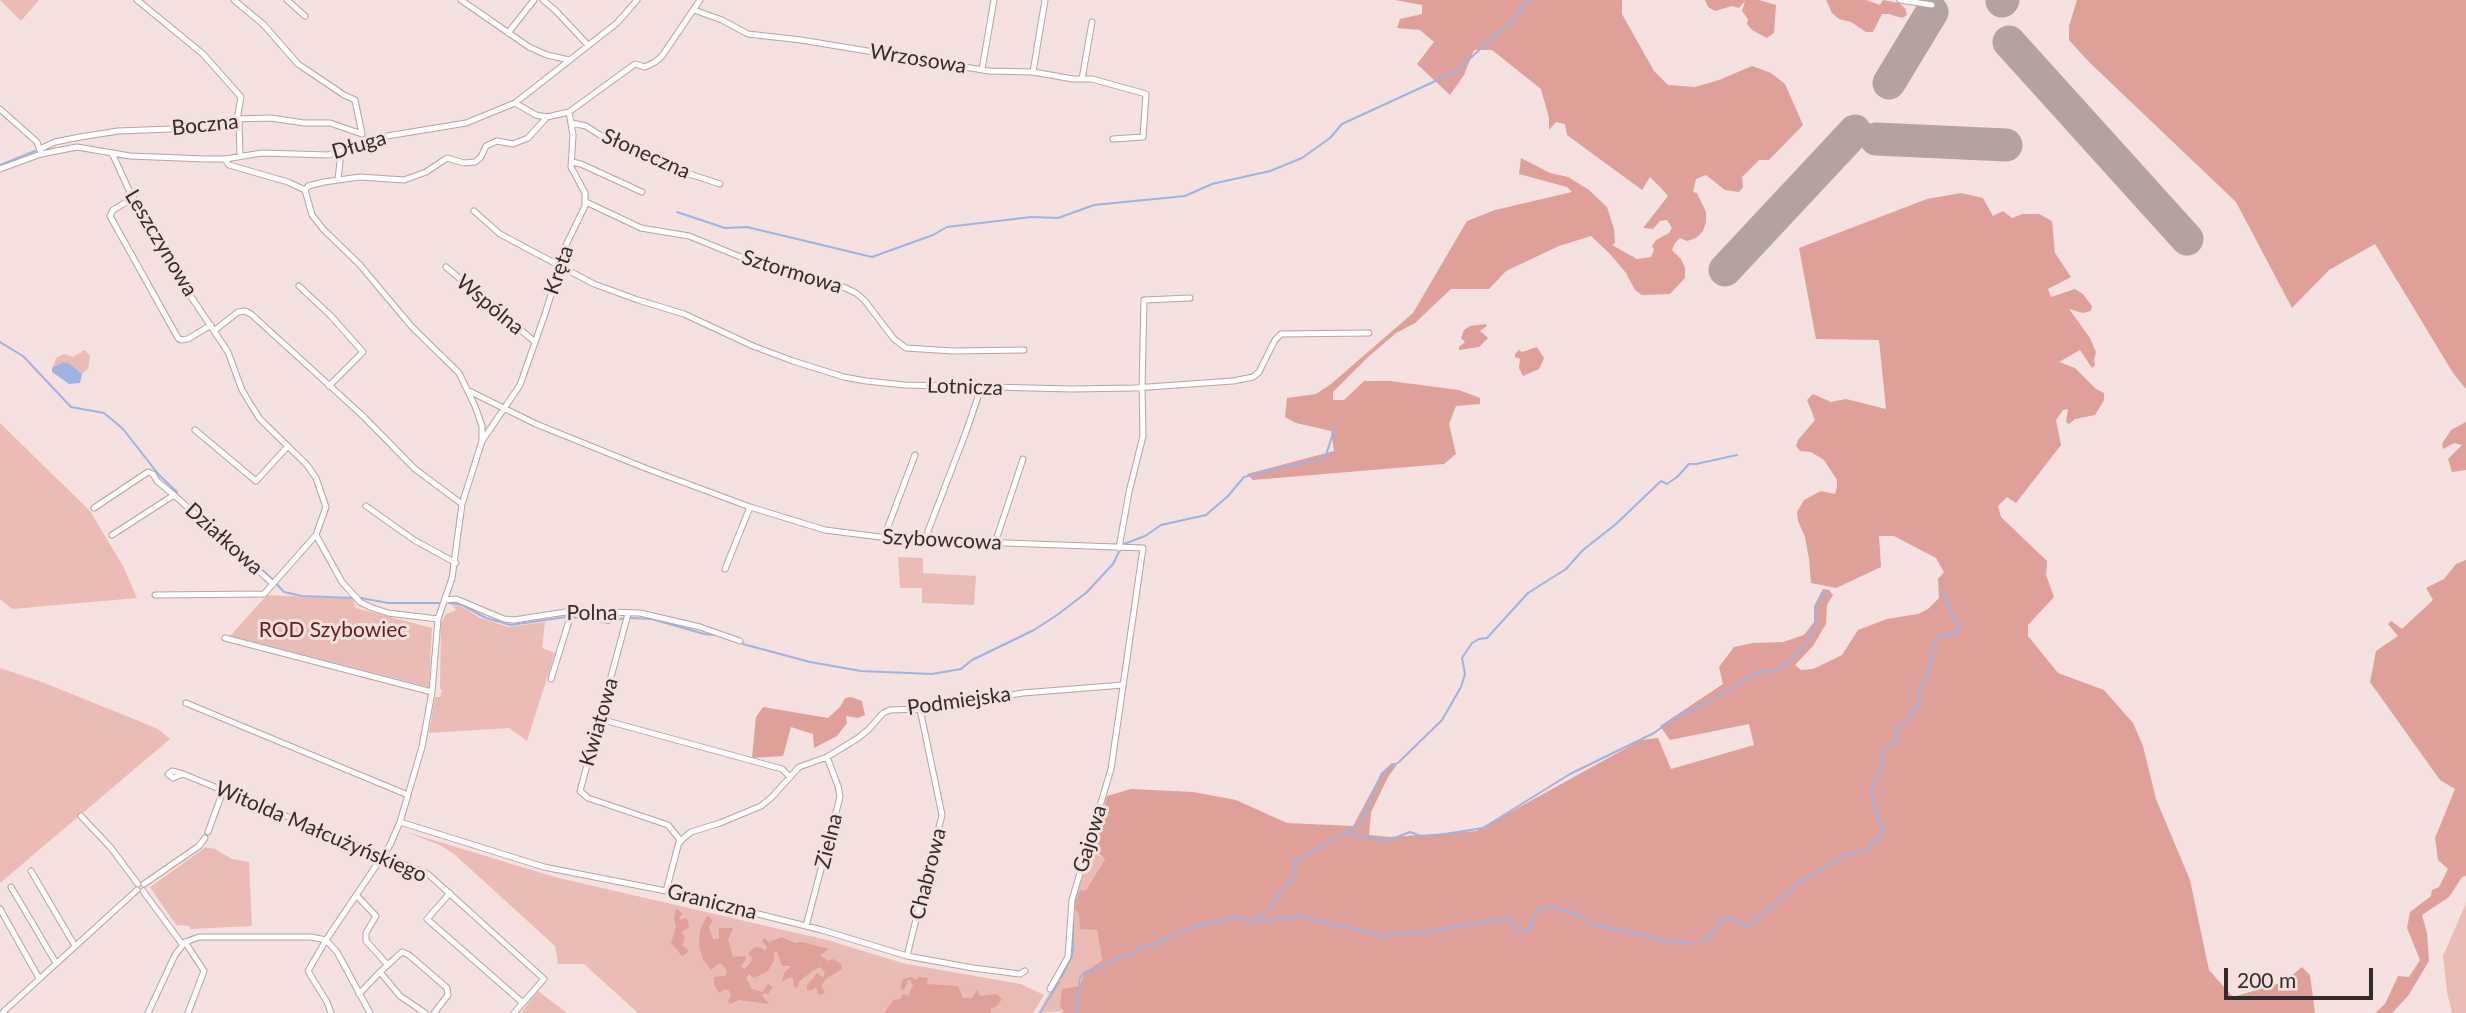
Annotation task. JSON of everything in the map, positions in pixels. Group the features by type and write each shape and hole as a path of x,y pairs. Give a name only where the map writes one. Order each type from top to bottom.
{"street":[{"path":"137,0 213,63 241,97 238,120 240,156"},
{"path":"234,0 263,24 298,64 355,100 365,142"},
{"path":"287,0 305,16"},
{"path":"461,0 529,47 569,60"},
{"path":"508,33 534,0"},
{"path":"542,0 588,45"},
{"name":"Długa","path":"0,169 41,151 77,147 130,156 225,159 262,153 315,156 341,152 387,136 466,123 515,103 617,23 637,0"},
{"path":"515,103 547,117 569,112 635,64 645,66 662,56 700,0"},
{"path":"982,69 994,0"},
{"path":"1033,72 1045,0"},
{"path":"1900,0 1932,5"},
{"name":"Wrzosowa","path":"694,10 722,20 748,34 982,69 1102,80 1146,94 1143,137 1112,139"},
{"path":"1082,79 1092,22"},
{"path":"0,109 37,142 41,151"},
{"path":"569,112 572,123 572,167 585,192 586,202"},
{"path":"304,190 308,186 338,180 370,177 404,180 426,173 447,158 464,163 475,162 481,157 486,145 497,141 513,144 521,141 535,132 547,117"},
{"name":"Boczna","path":"41,151 55,142 105,133 197,128 238,120 271,118 304,123 330,123 362,134"},
{"name":"Słoneczna","path":"572,123 586,126 609,141 665,166 720,184"},
{"path":"338,180 341,152"},
{"name":"Leszczynowa","path":"112,153 178,277 228,352 242,390 251,405 260,419 307,465 323,492 326,508 316,534"},
{"path":"225,159 229,165 288,182 304,190 313,215 323,229 360,265 412,327 459,373 482,426 482,441 463,504 456,563 438,619 432,692 422,747 400,822 383,856 308,971 331,1013"},
{"path":"572,162 642,192"},
{"path":"134,198 113,210 110,216 178,338 188,339 245,311 363,416 422,475 463,504"},
{"name":"Kręta","path":"482,441 520,385 566,244 586,202"},
{"name":"Sztormowa","path":"586,202 641,228 689,236 763,266 819,278 849,289 865,301 894,339 906,348 953,351 1024,350"},
{"name":"Lotnicza","path":"474,211 500,234 594,284 684,314 752,346 844,377 905,385 981,388 1142,388 1253,377 1281,334 1369,333"},
{"name":"Wspólna","path":"446,267 535,342"},
{"path":"299,286 363,352 329,386"},
{"path":"1119,548 1143,436 1144,300 1190,298"},
{"path":"927,540 981,388"},
{"path":"469,391 506,408"},
{"name":"Szybowcowa","path":"506,408 536,424 615,456 750,507 825,530 927,540 1143,548 1123,685"},
{"path":"195,430 256,481 288,446"},
{"path":"884,537 915,455"},
{"path":"995,543 1023,459"},
{"name":"Działkowa","path":"94,508 148,472 153,474 157,481 275,581"},
{"name":"Działkowa","path":"112,535 174,495"},
{"path":"366,506 414,540 456,563"},
{"path":"724,569 750,507"},
{"path":"316,534 342,582 360,602 388,613 438,619"},
{"name":"Działkowa","path":"155,595 264,594 316,534"},
{"name":"Polna","path":"445,600 456,599 507,620 572,611 640,613 700,627 740,641"},
{"path":"551,679 572,611"},
{"name":"Kwiatowa","path":"628,614 580,791 588,798 667,825 681,841"},
{"path":"225,638 432,692"},
{"name":"Podmiejska","path":"681,841 691,832 761,806 799,767 827,757 864,733 883,713 890,710 920,709 1023,692 1123,685"},
{"name":"Gajowa","path":"1050,989 1068,957 1072,900 1110,776 1123,685"},
{"path":"186,703 408,795"},
{"name":"Chabrowa","path":"907,956 942,815 920,709"},
{"path":"600,719 782,769 790,777"},
{"name":"Zielna","path":"806,926 840,797 827,757"},
{"name":"Witolda Małcużyńskiego","path":"183,774 428,874 544,979 514,1013"},
{"path":"2,1012 140,887 199,846 223,791"},
{"path":"81,816 111,848 184,943 204,974 188,1013"},
{"name":"Graniczna","path":"400,822 544,867 666,891 806,926 907,956 1020,974 1025,971"},
{"path":"666,891 681,841"},
{"path":"32,871 75,946"},
{"path":"11,887 56,963"},
{"path":"450,893 427,919 523,1003"},
{"path":"357,896 376,916 366,933 366,941 387,964"},
{"path":"0,909 39,978"},
{"path":"148,1013 184,943 198,937 311,937 326,940 337,953 370,1013"},
{"path":"359,994 387,964 402,952 406,953 447,988 448,995 434,1013"},
{"path":"380,972 400,996 425,1013"}],"green space":[{"path":"0,0 39,0 21,21"},
{"path":"85,350 90,356 88,369 82,374 70,364 52,368 57,357 64,354 73,357"},
{"path":"0,423 90,511 123,566 137,598 12,609 0,599"},
{"path":"898,557 923,558 923,573 976,576 974,605 922,603 922,588 900,588"},
{"name":"ROD Szybowiec","path":"267,595 353,599 356,608 432,628 429,687 230,636"},
{"path":"452,605 509,627 545,622 542,648 555,653 527,741 509,728 429,733 435,697 440,697 442,690 441,623 446,614 456,610"},
{"path":"0,668 158,729 170,739 0,883"},
{"path":"403,831 555,877 827,940 906,964 1021,984 1044,995 1033,1013 638,1013 584,964 558,964 555,946 454,854 440,845"},
{"path":"206,847 232,859 249,862 252,926 190,929 189,926 176,925 150,887"},
{"path":"1089,850 1105,859 1086,890 1079,913 1091,930 1097,929 1102,960 1085,972 1064,1011 1038,1013 1070,957 1076,893"},
{"path":"2466,903 2466,1013 2452,1013 2443,956"},
{"path":"538,991 567,1013 521,1013"}],"shaded area":[{"path":"1395,0 1622,0 1622,14 1654,71 1668,85 1695,87 1752,66 1771,73 1785,84 1803,125 1769,160 1759,160 1742,177 1743,187 1739,192 1725,190 1706,175 1696,179 1693,192 1697,193 1706,212 1706,222 1703,231 1696,238 1687,241 1680,238 1675,243 1672,250 1681,259 1685,278 1670,294 1642,295 1635,290 1626,273 1591,236 1559,246 1506,271 1489,289 1451,289 1415,323 1396,333 1367,358 1333,392 1333,400 1344,400 1364,381 1390,381 1459,390 1480,398 1480,404 1456,406 1449,424 1456,454 1444,464 1253,480 1247,474 1334,451 1331,431 1296,423 1285,417 1287,398 1316,394 1331,384 1413,313 1467,221 1495,210 1572,192 1567,187 1519,174 1521,158 1550,173 1568,177 1589,190 1607,207 1614,229 1615,243 1612,245 1637,259 1651,257 1654,250 1652,246 1656,240 1669,233 1672,228 1667,220 1660,221 1653,229 1643,228 1668,196 1650,177 1642,190 1567,135 1565,124 1556,122 1549,130 1549,118 1541,89 1492,50 1474,50 1464,75 1450,95 1417,64 1434,42 1420,30 1397,28 1400,19 1422,14 1422,5"},
{"path":"1705,0 1759,0 1776,5 1774,33 1767,38 1752,30 1742,11 1745,1 1739,8 1732,6 1715,11 1708,7"},
{"path":"1826,0 1866,0 1880,5 1883,0 1899,3 1905,8 1907,15 1902,18 1882,14 1873,32 1866,32 1851,22 1839,19 1832,13"},
{"path":"2077,0 2466,0 2466,389 2453,373 2375,244 2329,270 2292,308 2236,202 2069,40 2069,26"},
{"path":"1961,193 1983,198 1993,216 2003,211 2012,218 2023,214 2039,214 2052,221 2055,253 2071,277 2048,289 2051,297 2075,289 2083,294 2092,306 2091,311 2083,313 2069,309 2090,338 2096,352 2095,365 2092,368 2080,350 2059,362 2075,368 2096,389 2104,393 2104,400 2095,415 2075,419 2069,424 2066,422 2068,409 2063,410 2056,420 2061,445 2016,503 2007,497 1998,506 2001,517 2047,561 2046,575 2054,597 2028,625 2028,636 2058,673 2104,690 2133,723 2143,746 2156,799 2190,880 2209,970 2233,997 2284,982 2302,967 2310,975 2315,1013 1060,1013 1064,1011 1060,1006 1062,989 1079,986 1085,972 1102,960 1097,930 1080,929 1079,913 1075,910 1079,891 1086,890 1105,859 1092,848 1107,796 1131,789 1193,792 1236,800 1287,823 1353,826 1382,772 1392,763 1398,763 1371,812 1369,835 1390,837 1476,831 1641,740 1658,738 1671,769 1754,745 1749,724 1670,740 1660,726 1723,684 1719,667 1734,647 1783,642 1804,635 1814,622 1814,606 1823,589 1829,590 1833,595 1827,605 1826,624 1813,646 1795,665 1801,670 1813,669 1842,655 1858,630 1887,619 1918,614 1928,609 1939,598 1938,579 1944,572 1936,558 1894,536 1879,536 1881,567 1836,588 1811,583 1805,537 1797,512 1804,500 1821,491 1835,494 1837,480 1824,460 1811,452 1800,451 1796,446 1815,420 1807,400 1813,394 1831,402 1846,399 1886,409 1879,340 1816,339 1799,248 1927,199"},
{"path":"1486,324 1480,331 1488,338 1479,347 1459,350 1465,342 1461,338 1464,330 1470,326"},
{"path":"1537,347 1544,358 1542,363 1539,369 1523,376 1519,368 1520,359 1515,357 1515,354 1519,350 1522,352"},
{"path":"2466,422 2466,470 2452,472 2448,459 2462,445 2454,443 2443,449 2442,444 2451,430"},
{"path":"2466,560 2466,876 2462,877 2449,897 2422,915 2427,933 2429,961 2408,996 2392,1013 2375,1013 2385,1004 2398,976 2409,977 2420,960 2407,928 2410,912 2431,896 2432,890 2439,887 2448,869 2438,860 2435,838 2455,789 2440,780 2370,682 2376,651 2398,636 2388,624 2391,621 2402,629 2433,600 2426,588 2444,579 2456,564"},
{"path":"845,698 862,701 865,715 858,718 846,716 847,723 837,736 814,748 813,734 791,727 783,756 752,758 756,717 763,707 828,718"},
{"path":"676,909 683,914 679,917 688,921 689,927 682,932 685,938 682,945 688,950 682,956 671,943 676,927"},
{"path":"707,916 713,920 709,927 713,939 719,939 719,928 733,928 728,940 733,957 745,956 741,966 744,969 752,958 748,953 755,947 765,951 767,947 762,941 764,938 769,942 782,937 795,943 802,942 829,949 820,955 828,961 833,959 841,964 842,969 826,979 821,986 825,993 819,995 816,987 810,991 807,990 807,985 817,973 823,978 825,972 820,967 799,982 798,988 793,986 794,980 791,977 782,982 784,973 791,966 782,966 777,952 774,952 774,960 768,971 754,978 749,974 746,978 752,989 762,992 768,984 773,987 768,994 762,995 769,1004 739,1000 730,1004 729,991 725,989 719,993 714,984 714,977 726,976 727,971 722,964 711,970 703,959 699,946 700,930"},
{"path":"911,977 916,980 918,977 928,978 927,984 958,986 963,998 972,998 977,990 980,996 997,994 1002,999 991,1009 991,1013 884,1013 894,1000 900,999 903,994 908,996 913,985 910,980 904,990 900,988 903,979"}],"water":[{"path":"63,362 82,374 80,383 69,384 52,372 52,368"}],"waterway":[{"path":"677,212 725,228 747,227 872,257 933,235 947,227 1031,217 1058,218 1094,205 1185,196 1212,184 1270,171 1302,158 1330,138 1342,124 1455,72 1506,26 1529,0"},
{"path":"0,165 35,151"},
{"path":"0,342 23,356 71,407 104,413 115,422 159,475 177,492"},
{"path":"1124,544 1145,536 1161,525 1206,515 1228,496 1244,477 1325,458 1335,427"},
{"path":"1076,1010 1080,978 1085,972 1113,962 1120,956 1132,955 1139,948 1191,929 1194,924 1197,927 1210,921 1220,923 1227,917 1242,918 1251,923 1265,912 1293,877 1296,860 1360,824 1382,773 1399,762 1442,720 1461,687 1465,674 1462,658 1472,643 1487,638 1528,593 1566,569 1583,550 1616,524 1661,481 1667,484 1689,464 1737,455"},
{"path":"191,503 284,592 302,596 352,598"},
{"path":"743,644 810,662 861,671 932,674 961,669 972,660 1034,630 1057,615 1086,593 1113,564 1120,550"},
{"path":"1346,834 1387,841 1410,832 1432,836 1483,828 1570,774 1654,733 1678,716 1693,711 1755,673 1779,669 1800,651 1808,640 1815,626 1817,605 1825,591"},
{"path":"1701,942 1708,939 1719,922 1725,919 1730,918 1747,927 1800,882 1847,854 1867,851 1874,840 1881,837 1883,827 1877,816 1871,791 1874,778 1880,773 1881,756 1884,750 1897,741 1897,730 1917,707 1935,640 1938,637 1954,635 1959,628 1942,591"},
{"path":"361,598 388,603 439,603"},
{"path":"449,603 462,605 486,618 511,625 566,617"},
{"path":"572,617 608,623 624,618"},
{"path":"630,618 652,619 715,635"},
{"path":"1074,906 1077,893"},
{"path":"1256,920 1267,922 1276,920 1279,916 1288,920 1298,916 1385,938 1392,934 1419,933 1508,918 1518,933 1531,930 1531,920 1538,909 1554,907 1578,915 1591,924 1671,942 1693,943"},
{"path":"1073,922 1073,943"},
{"path":"1061,978 1072,956 1073,945"},
{"path":"1040,1013 1059,982"}],"runway":[{"path":"1889,83 1932,12"},
{"path":"2009,42 2187,239"},
{"path":"1725,270 1855,131"},
{"path":"1876,139 2006,145"}]}
